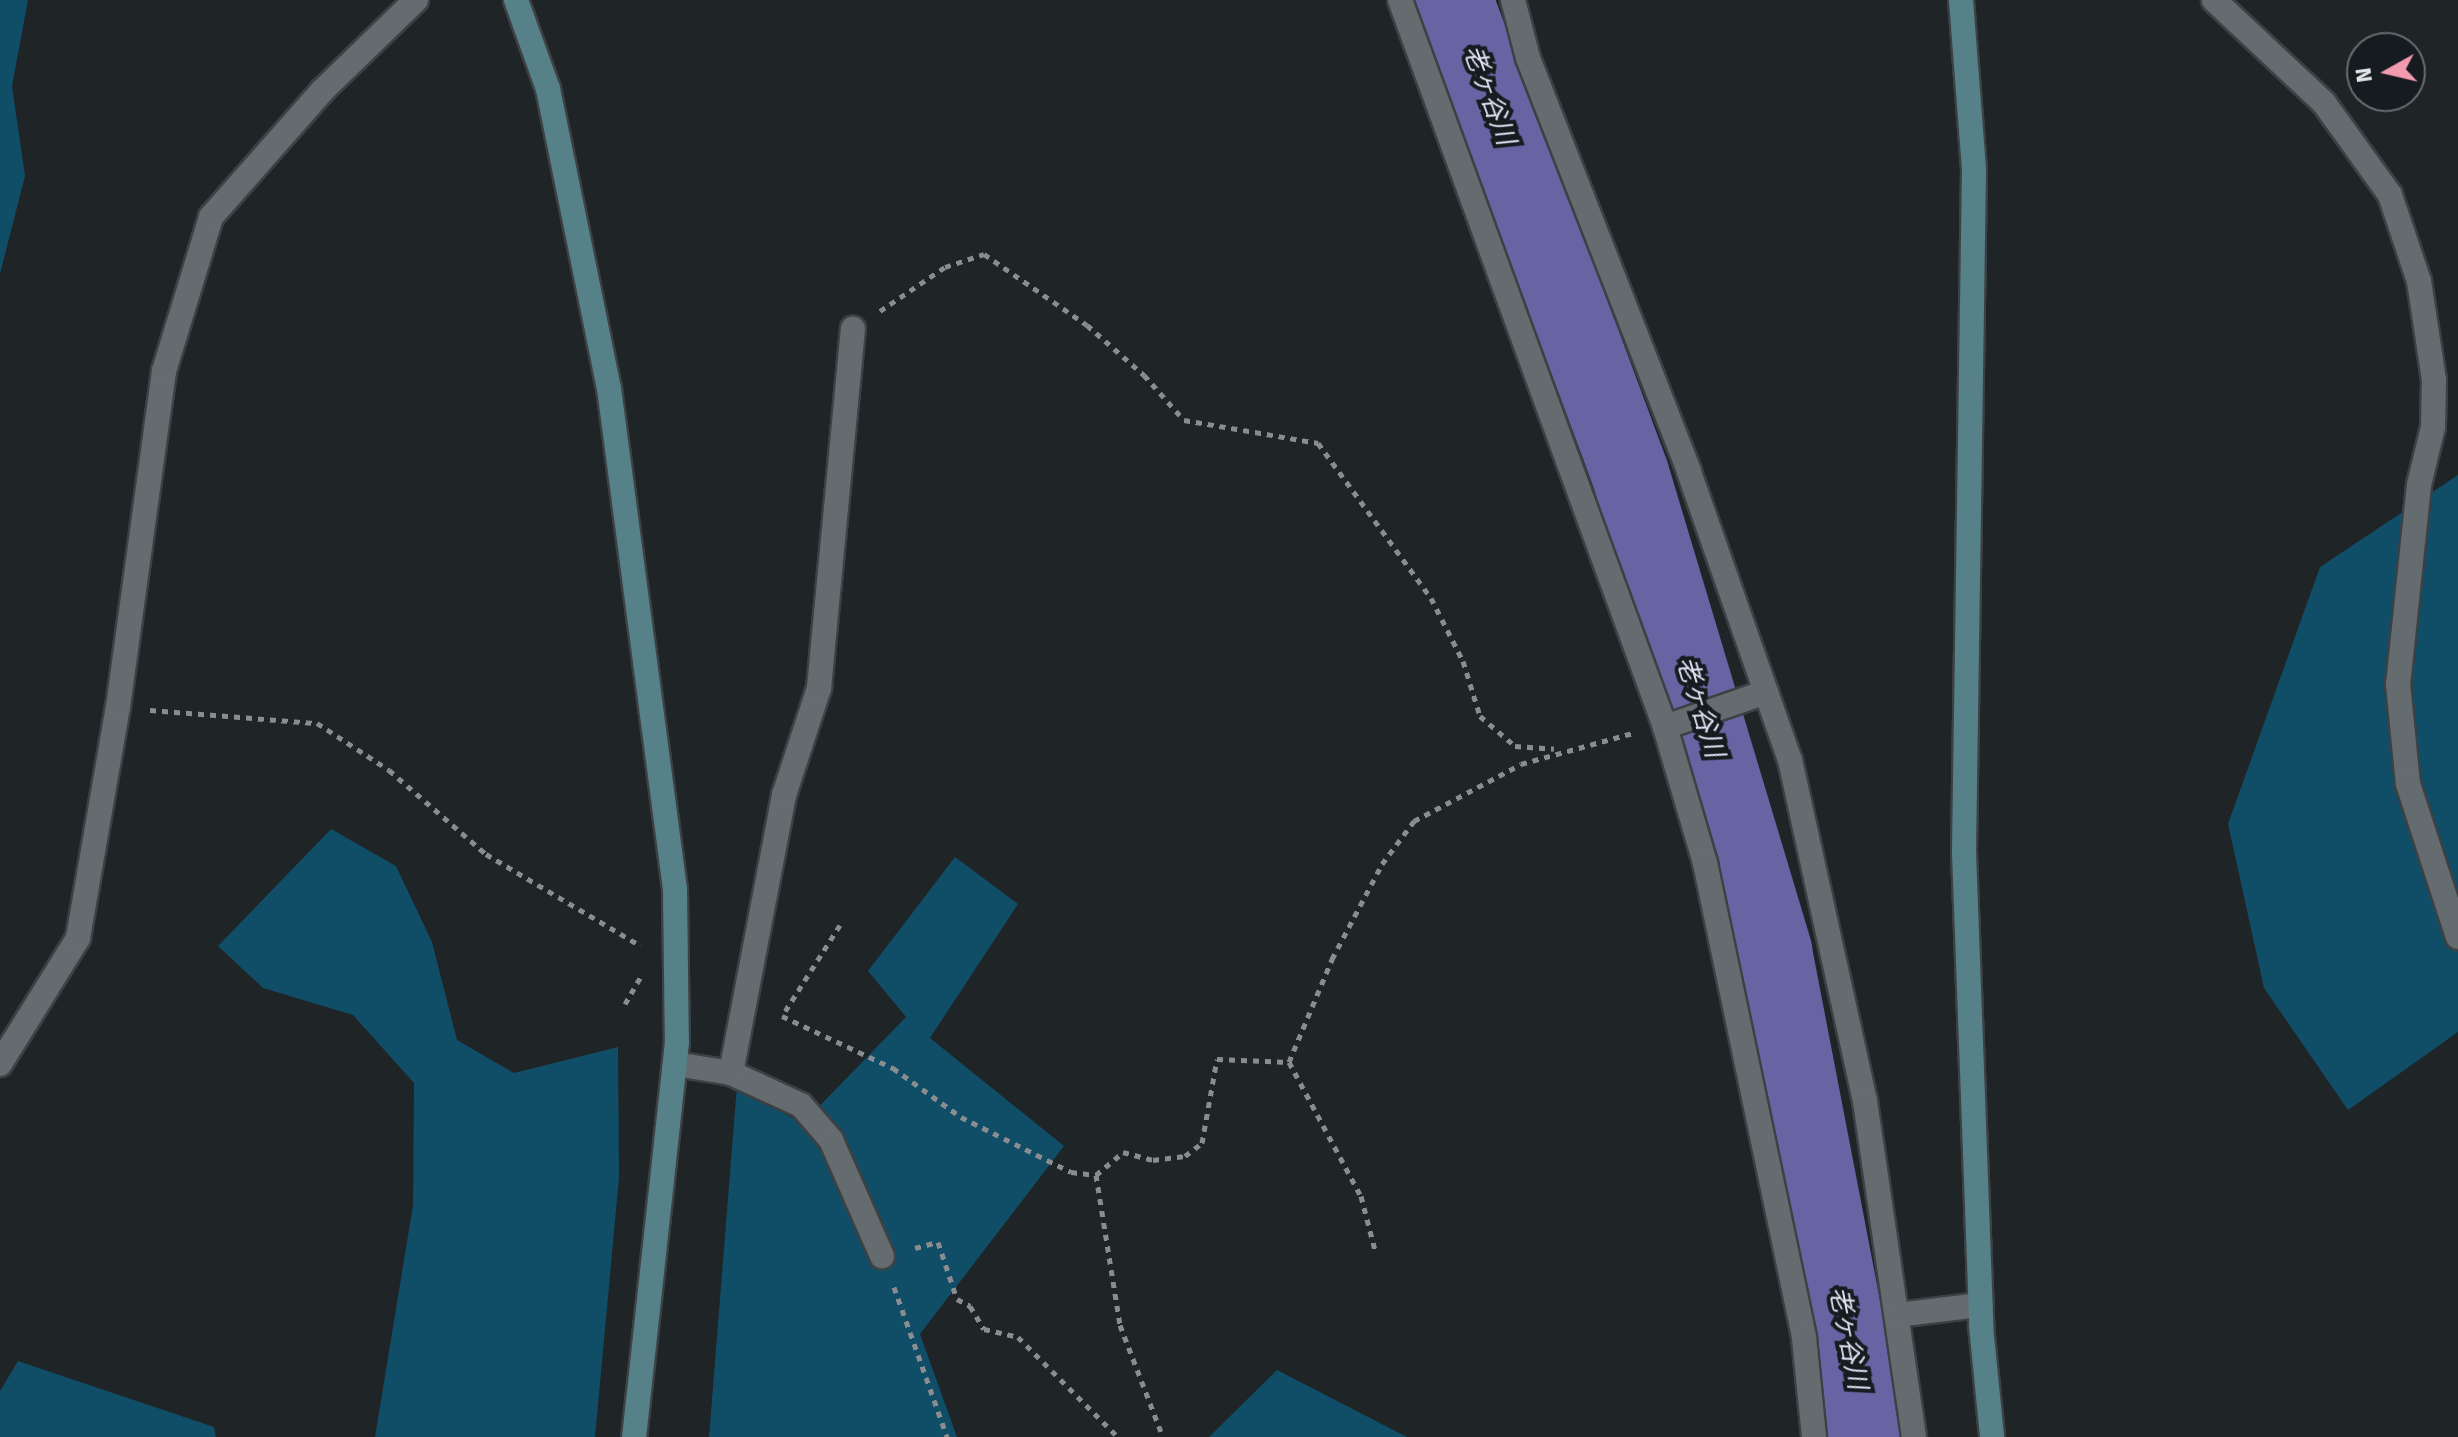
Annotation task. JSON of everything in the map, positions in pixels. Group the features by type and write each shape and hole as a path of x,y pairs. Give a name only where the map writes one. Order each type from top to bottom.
{"street":[{"path":"0,1064 78,938 118,707 164,371 211,217 322,91 416,0"},
{"path":"516,0 548,89 609,388 675,889 675,1064 634,1437"},
{"path":"1400,0 1665,727 1705,863 1804,1338 1814,1437"},
{"path":"1513,0 1528,58 1689,472 1790,760 1865,1101 1914,1437"},
{"path":"1961,0 1974,169 1964,852 1980,1305 1992,1437"},
{"path":"2214,0 2324,103 2390,195 2419,281 2434,380 2433,427 2417,499 2398,684 2408,784 2458,937"},
{"path":"731,1073 784,795 819,688 853,329"},
{"path":"1665,727 1766,692"},
{"path":"675,1064 731,1073 801,1105 831,1140 882,1256"},
{"path":"1898,1315 1980,1305"}],"path":[{"path":"853,329 945,267 984,254 1087,325 1144,375 1184,420 1318,443 1431,598 1463,661 1480,716 1515,746 1558,750"},
{"path":"118,707 317,723 389,770 486,854 653,953"},
{"path":"1289,1062 1332,959 1382,864 1414,821 1457,795 1558,750 1665,727"},
{"path":"840,925 782,1016 893,1068 974,1124 1071,1172 1096,1175 1123,1152 1153,1160 1185,1156 1202,1143 1217,1059 1289,1062"},
{"path":"625,1004 646,966"},
{"path":"1289,1062 1361,1196 1375,1250"},
{"path":"1096,1175 1120,1325 1163,1437"},
{"path":"947,1437 882,1256 938,1242 957,1299 970,1306 984,1329 1018,1337 1118,1437"}],"shaded area":[{"path":"0,0 28,0 12,86 25,176 0,274"},
{"path":"2458,475 2458,1032 2348,1110 2264,988 2228,824 2320,567"},
{"path":"331,829 396,866 432,942 457,1040 514,1073 618,1047 619,1178 595,1437 375,1437 413,1205 414,1083 353,1015 263,988 218,946"},
{"path":"955,857 1018,904 930,1038 1064,1146 920,1334 957,1437 709,1437 737,1085 802,1124 906,1017 868,971"},
{"path":"18,1361 214,1427 216,1437 0,1437 0,1391"},
{"path":"1277,1370 1407,1437 1209,1437"}],"waterway":[{"name":"老ヶ谷川","path":"1454,0 1630,473 1773,951 1867,1437"}]}
